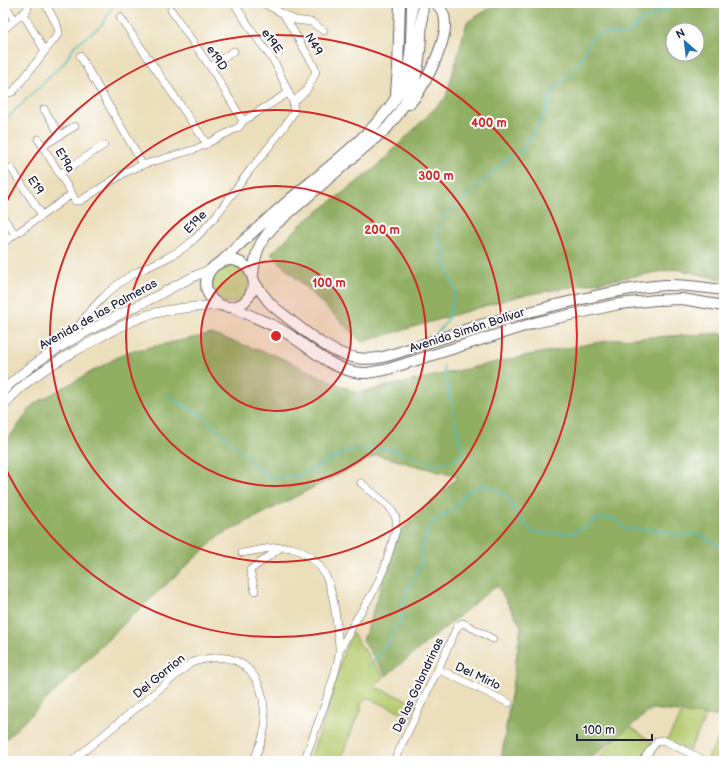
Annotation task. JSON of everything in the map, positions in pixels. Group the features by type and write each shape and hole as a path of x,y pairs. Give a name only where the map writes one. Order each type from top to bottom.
{"highway":[{"path":"396,97 400,3"},
{"path":"207,270 222,261 288,201 364,136 384,115 403,84 408,69 412,3"},
{"path":"401,110 411,102 424,83 442,39 445,23 444,14 440,7 435,3"},
{"path":"288,201 282,203 209,263 206,282 207,289 214,301 220,305 232,307 242,305 249,298 253,290 255,260 258,247 265,236 274,226 387,128 401,110 411,92 416,77 421,49 422,5"},
{"path":"222,261 237,260 249,268 253,278"},
{"name":"Avenida Simón Bolívar","path":"253,278 270,303 311,336 330,349 359,359 384,357 491,322 615,291 666,285 724,290"},
{"name":"Avenida Simón Bolívar","path":"232,307 280,329 335,365 366,373 385,370 534,323 619,304 682,299 724,306"}],"main road":[{"name":"Avenida de las Palmeras","path":"3,391 28,368 71,341 207,270"},
{"name":"Avenida de las Palmeras","path":"3,407 24,385 41,372 67,356 132,321 165,311 187,307 220,305"}],"street":[{"path":"3,30 27,10 28,7 26,3"},
{"path":"3,89 7,93 13,92 59,33 57,25 45,3"},
{"name":"e19E","path":"234,3 275,63 293,102"},
{"path":"263,3 295,20 311,22 324,31"},
{"path":"6,4 14,20"},
{"name":"e19D","path":"171,10 210,67 243,120"},
{"name":"N49","path":"284,15 313,64 316,72 306,91 293,102"},
{"path":"25,17 45,51"},
{"path":"120,18 207,144"},
{"path":"210,67 234,51"},
{"path":"80,56 134,147 142,165"},
{"path":"3,243 72,194 75,201 80,201 126,172 142,165 184,153 207,144 239,127 243,120 288,93"},
{"name":"E19e","path":"71,341 76,329 84,318 123,280 135,272 176,253 191,242 218,214 279,136 294,112 293,102"},
{"path":"44,109 60,135"},
{"path":"43,146 75,126"},
{"name":"E19a","path":"38,139 72,194"},
{"path":"60,174 104,145"},
{"name":"E19","path":"11,168 42,215"},
{"path":"3,217 15,234"},
{"path":"84,318 86,324 91,330"},
{"path":"304,761 334,678 339,652 375,590 384,570 396,530 396,518 389,506 361,483"},
{"path":"255,591 250,570 281,548"},
{"path":"242,553 289,548 300,551 310,557 325,575 332,593 339,652"},
{"name":"De las Golondrinas","path":"394,761 457,627 462,623 465,624 493,639"},
{"name":"Del Gorrion","path":"72,761 191,663 197,660 223,657 234,659 249,669 263,696 265,725 253,761"},
{"name":"Del Mirlo","path":"438,670 509,702"},
{"path":"642,761 657,741 660,740 663,740 706,761"}],"green space":[{"path":"499,3 724,3 724,280 676,269 519,296 362,342 271,254 299,226 374,169 446,97 467,22"},
{"path":"229,266 242,269 251,279 243,303 218,302 212,292 211,282 213,278 222,269"},
{"path":"724,333 724,717 652,709 587,761 501,761 521,626 497,585 386,676 363,641 399,532 458,477 377,455 219,536 132,616 3,742 3,446 34,404 127,352 212,334 279,357 357,393 529,355 617,339"},
{"path":"352,633 384,677 375,687 417,704 411,716 367,698 361,704 361,711 355,722 340,761 309,761 325,718 343,654"},
{"path":"685,708 706,717 689,751 666,741"},
{"path":"628,725 655,744 640,761 596,761"},
{"path":"724,728 724,761 710,761 707,759"}],"waterway":[{"path":"3,122 64,63 75,45 101,26 112,8 112,3"},
{"path":"436,334 447,321 456,291 446,266 444,249 436,237 443,216 461,202 509,157 521,152 546,111 554,88 574,72 593,37 597,34 629,34 639,22 679,3"},
{"path":"168,396 203,416 268,477 299,476 349,450 391,449 435,465 463,456 443,365"},
{"path":"368,667 391,639 400,622 405,595 422,563 422,548 430,526 440,516 451,512 467,492 485,484 506,495 521,521 535,533 573,533 600,518 616,519 625,529 663,530 678,536 696,533 724,548"}]}
